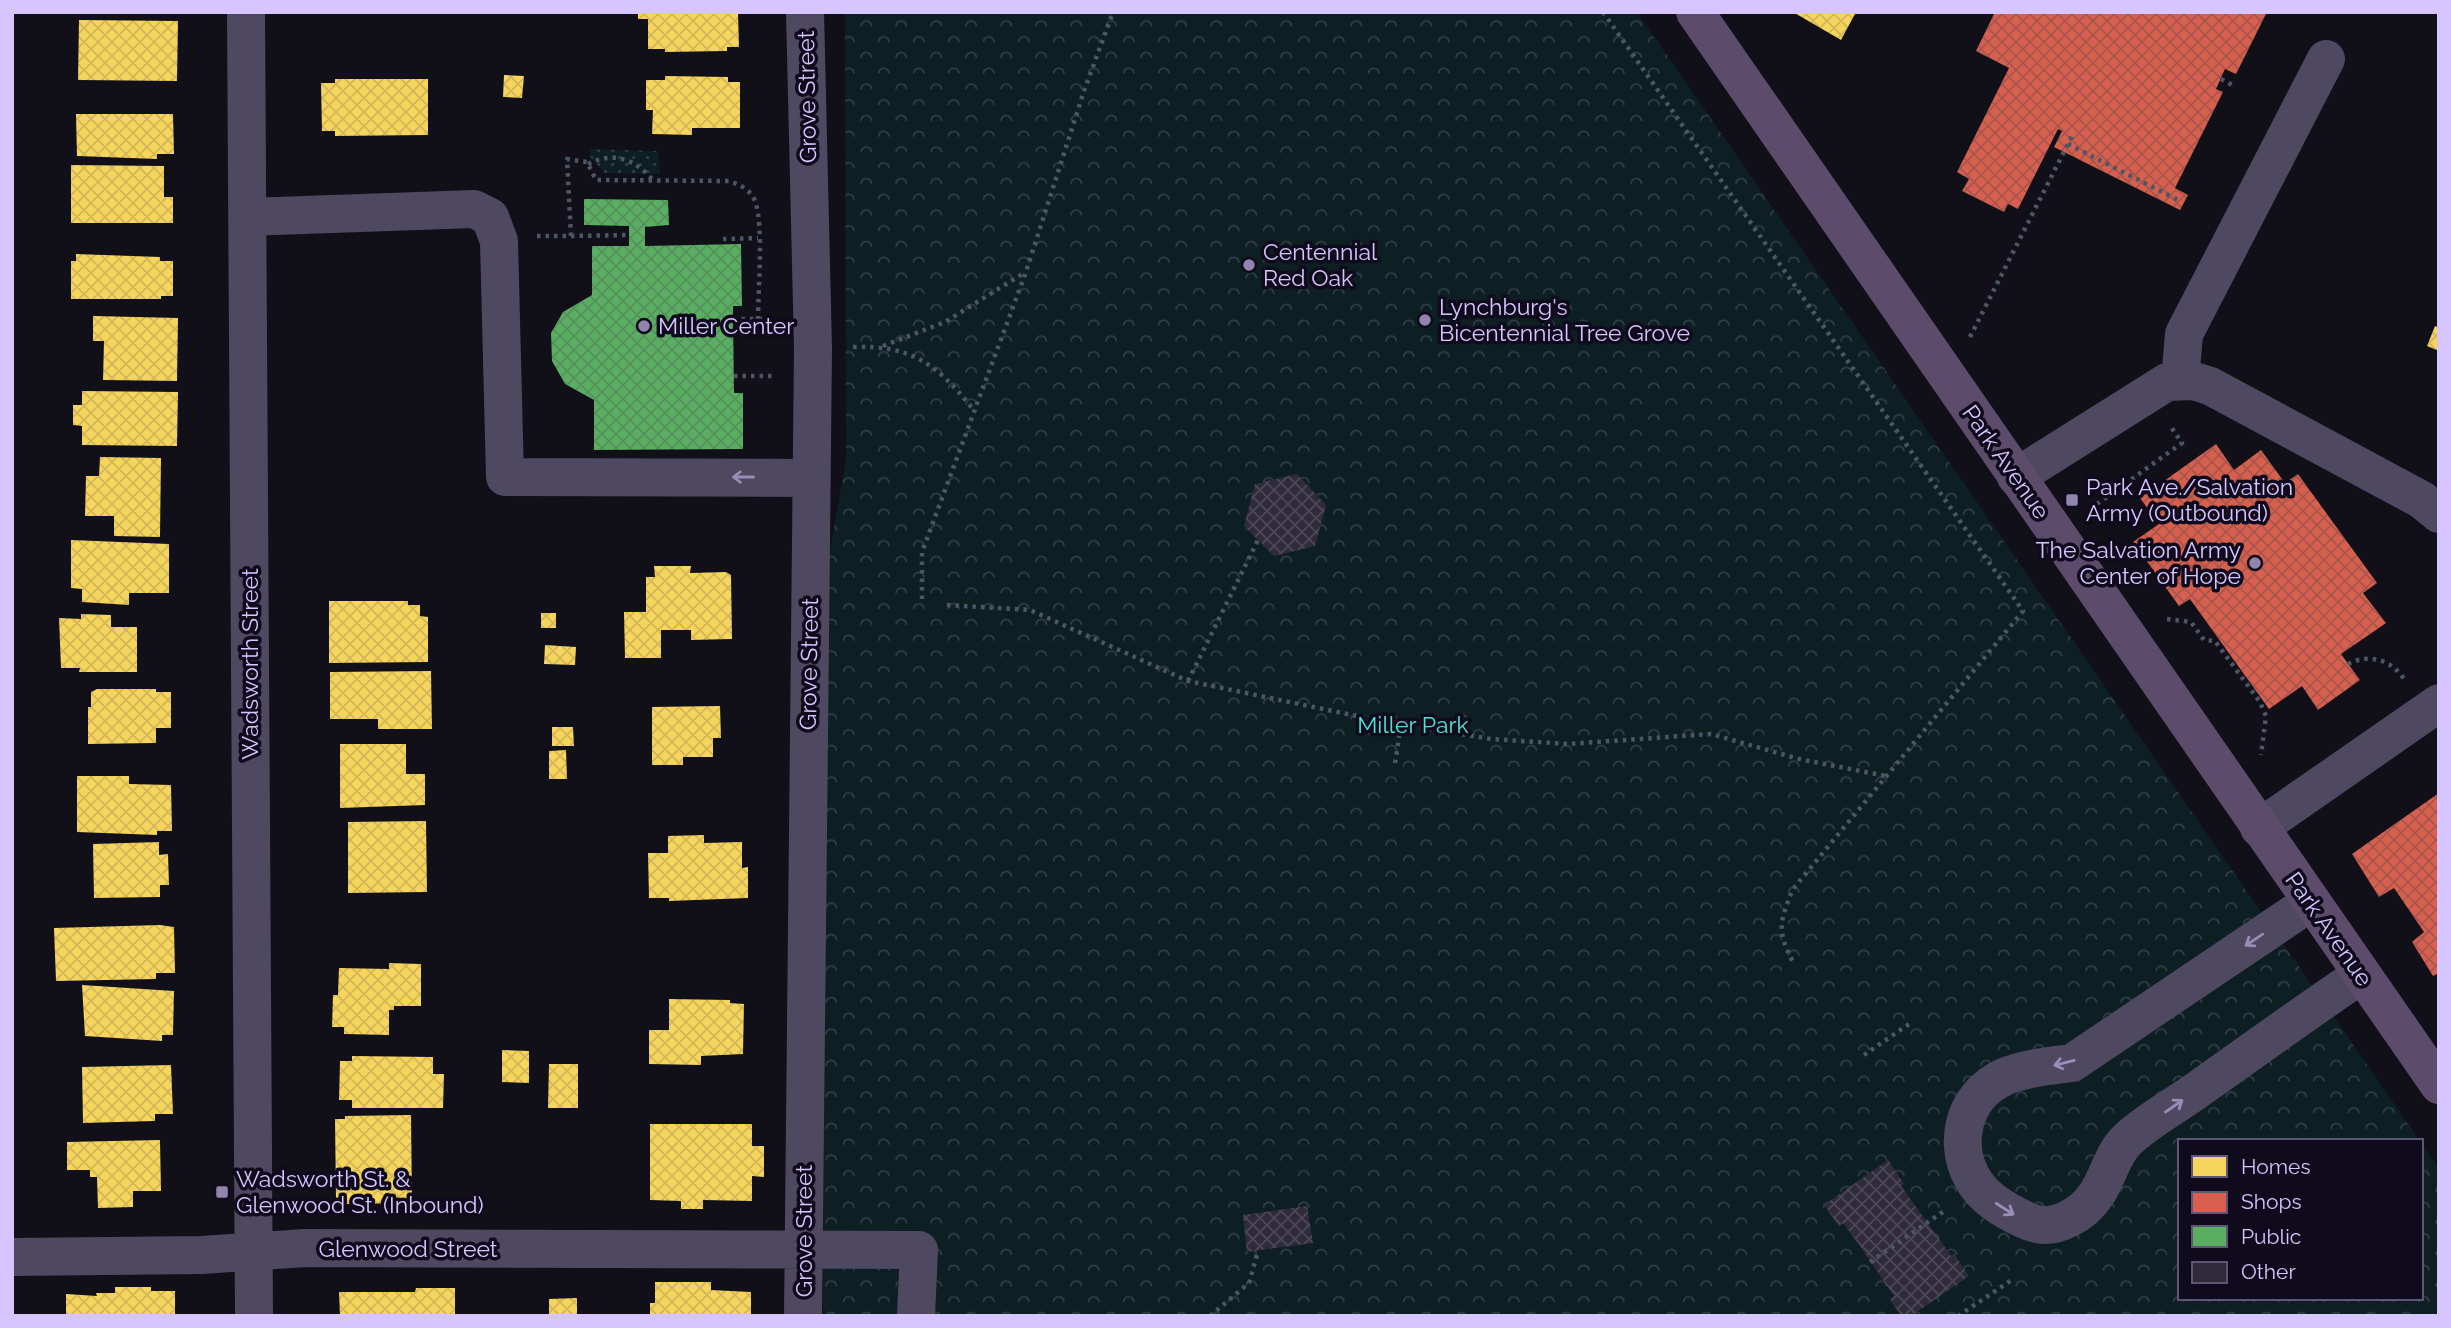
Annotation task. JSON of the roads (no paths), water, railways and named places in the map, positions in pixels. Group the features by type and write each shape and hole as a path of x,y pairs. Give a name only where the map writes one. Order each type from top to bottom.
{"main road":[{"name":"Park Avenue","path":"1695,12 2439,1084"}],"street":[{"name":"Wadsworth Street","path":"246,12 250,217 254,1316"},
{"name":"Grove Street","path":"803,1316 813,348 805,12"},
{"path":"2175,399 2184,334 2326,59"},
{"path":"250,217 474,209 490,217 499,241 505,477 811,478"},
{"path":"2175,399 2194,381 2210,386 2422,500 2439,514"},
{"path":"2016,477 2167,382 2175,399"},
{"path":"2259,828 2423,695"},
{"path":"2311,902 2071,1063 2029,1069 2003,1078 1982,1093 1972,1102 1962,1131 1962,1155 1977,1185 2003,1210 2032,1223 2053,1226 2079,1213 2101,1190 2125,1141 2361,975"},
{"name":"Glenwood Street","path":"12,1257 254,1252 305,1248 919,1250 916,1316"}],"place":[{"name":"Centennial Red Oak","path":"1249,265"},
{"name":"Lynchburg's Bicentennial Tree Grove","path":"1425,320"},
{"name":"Miller Center","path":"644,326"},
{"name":"Park Ave./Salvation Army (Outbound)","path":"2072,500"},
{"name":"The Salvation Army Center of Hope","path":"2255,563"},
{"name":"Wadsworth St. & Glenwood St. (Inbound)","path":"222,1192"}],"park label":[{"name":"Miller Park","path":"1413,725"}]}
